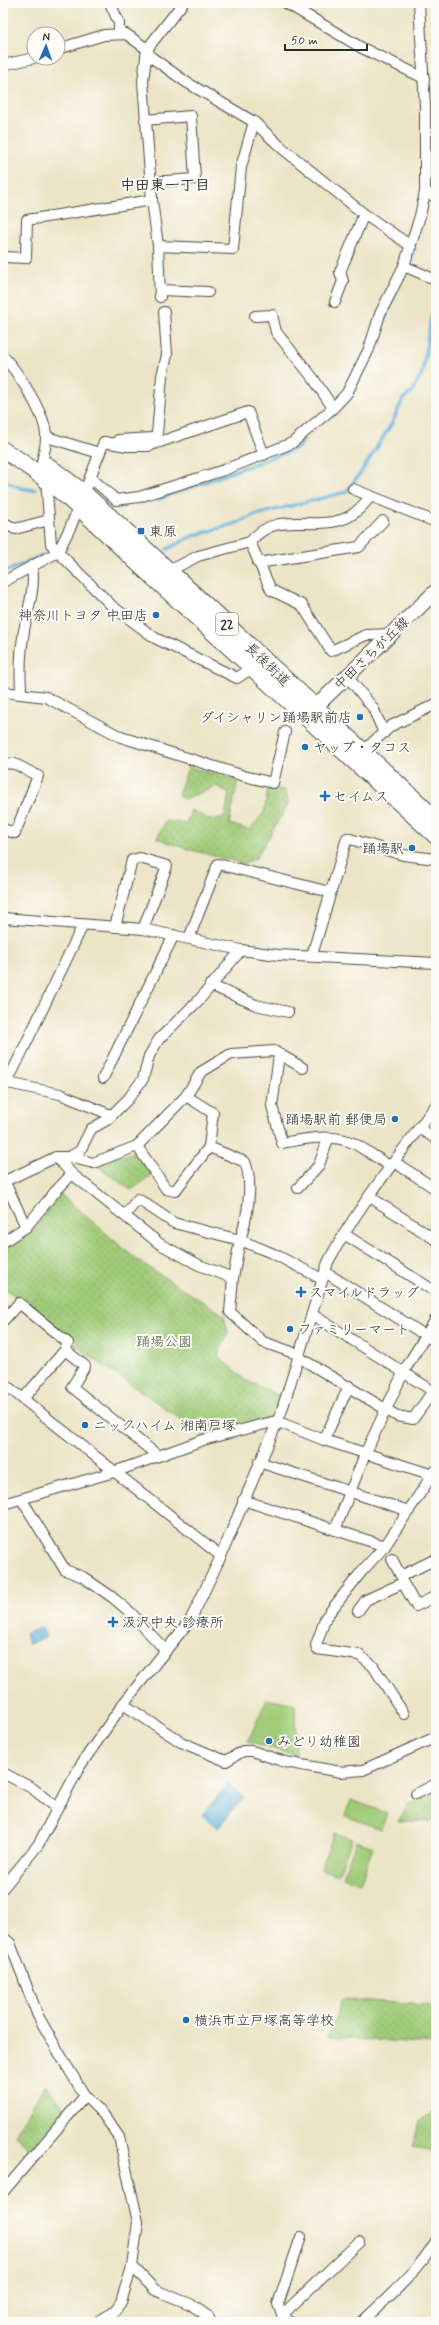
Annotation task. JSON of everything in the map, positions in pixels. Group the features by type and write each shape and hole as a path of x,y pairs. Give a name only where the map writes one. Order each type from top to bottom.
{"main road":[{"name":"長後街道","path":"3,438 169,571 436,836"},
{"name":"長後街道","path":"3,450 44,470"},
{"name":"長後街道","path":"82,500 131,556 252,668"},
{"name":"22","path":"252,668 310,711"},
{"name":"長後街道","path":"310,711 362,752 436,819"}],"street":[{"path":"110,3 119,23 119,33"},
{"path":"183,3 148,50 143,81 152,200 158,246 160,294 208,292"},
{"path":"286,3 297,6 362,48 424,78"},
{"path":"90,477 116,500 139,497 224,470 292,444 333,408 346,393 368,349 380,314 404,266 411,246 425,192 424,78 419,3"},
{"path":"66,47 104,35 119,33 126,34 148,50 151,57 186,82 254,122 282,148 364,214 411,246"},
{"path":"3,65 26,60"},
{"path":"145,120 191,116 195,179 151,182"},
{"path":"158,246 234,249 241,167 254,122"},
{"path":"425,192 436,197"},
{"path":"3,257 26,258 27,220 152,200"},
{"path":"335,302 343,281 340,272 364,214"},
{"path":"404,266 436,280"},
{"path":"104,442 152,438 158,434 162,376 167,355 164,312"},
{"path":"255,316 272,315 276,332 314,378 333,408"},
{"path":"3,356 11,365 39,413 47,437 44,470 51,544 112,606 155,638 237,678 252,668"},
{"path":"104,442 127,446 148,446 248,412 264,455"},
{"path":"47,437 99,453"},
{"path":"3,582 58,552 82,500 104,442"},
{"path":"353,489 436,522"},
{"path":"169,571 198,556 250,542 271,526 290,522 336,522 350,516 361,508 371,496"},
{"path":"3,522 15,529 49,520"},
{"path":"258,563 359,547 383,520"},
{"path":"250,542 271,590 302,605 331,651 366,635 390,634"},
{"path":"21,692 21,659 34,577 32,567"},
{"name":"中田さちが丘線","path":"310,711 436,591"},
{"path":"347,676 373,708 384,733"},
{"path":"3,692 21,692 46,697 121,737 244,776 273,783 285,732"},
{"path":"362,752 390,726 436,704"},
{"path":"3,763 15,764 38,776 15,833 3,829"},
{"path":"312,955 347,838 403,855 436,859"},
{"path":"116,927 132,860 140,858 166,866 143,929"},
{"path":"189,938 218,864 330,892"},
{"path":"3,918 143,929 241,950 278,954 436,963"},
{"path":"83,925 5,1082 60,1094 111,1115"},
{"path":"103,1078 174,936"},
{"path":"69,1157 80,1151 91,1129 106,1120 143,1079 149,1056 159,1040 200,998 241,950"},
{"path":"210,985 256,1005 288,1012"},
{"path":"26,1227 4,1180 56,1157 69,1157 93,1162 137,1146 186,1096 201,1072 231,1054 274,1052 303,1068"},
{"path":"280,1056 272,1106 282,1143 314,1138 340,1139 354,1144 436,1188"},
{"path":"137,1146 166,1189 175,1191 209,1147 212,1113 186,1096"},
{"path":"4,1887 38,1845 80,1766 123,1704 191,1619 221,1556 276,1421 281,1413 300,1357 328,1262 344,1234 392,1164 436,1105"},
{"path":"419,1128 436,1139"},
{"path":"298,1188 319,1165 328,1139"},
{"path":"209,1147 245,1162 248,1169 248,1215 240,1240 233,1278 230,1312 263,1342 300,1357 397,1416 413,1419 434,1392 404,1371 313,1315"},
{"path":"56,1157 72,1174 160,1244 199,1265 233,1278"},
{"path":"3,1242 26,1227 54,1192 72,1174"},
{"path":"370,1197 436,1240"},
{"path":"125,1216 138,1199 174,1223 240,1240 324,1275 436,1342"},
{"path":"344,1234 436,1292"},
{"path":"3,1321 19,1302 68,1343 65,1350 23,1399"},
{"path":"335,1530 349,1491 365,1454 404,1371 436,1319"},
{"path":"65,1350 85,1366 72,1387 157,1455"},
{"path":"3,1383 221,1556"},
{"path":"324,1440 349,1386"},
{"path":"3,1504 22,1500 114,1472 157,1455 203,1440 276,1421 365,1454 435,1474 385,1546 362,1571 326,1617 316,1645 317,1649 359,1655 373,1666 404,1714"},
{"path":"259,1462 409,1511"},
{"path":"22,1500 65,1570 83,1577 112,1597 131,1613 166,1651"},
{"path":"243,1500 385,1546"},
{"path":"392,1559 416,1606 436,1596"},
{"path":"358,1611 366,1600 436,1559"},
{"path":"123,1704 181,1742 226,1761 244,1751 252,1751 285,1762 341,1772 363,1770 436,1737"},
{"path":"3,1773 32,1788 57,1808"},
{"path":"416,1794 436,1784"},
{"path":"3,1937 10,1943 38,2016 85,2096 103,2114 119,2138 138,2222 132,2266 121,2302 113,2313 96,2322"},
{"path":"3,2192 85,2096"},
{"path":"301,2238 278,2304 286,2319 359,2242"},
{"path":"362,2322 412,2275 425,2260 436,2241"},
{"path":"132,2266 155,2290 190,2304 209,2317 205,2322"}],"green space":[{"path":"188,767 238,780 229,824 249,830 264,813 268,789 285,790 289,803 256,858 243,864 189,849 157,838 166,821 186,824 191,810 210,820 225,817 229,793 217,786 184,799 178,795"},
{"path":"136,1151 152,1175 131,1190 96,1165"},
{"name":"踊場公園","path":"60,1194 137,1260 224,1315 228,1333 218,1356 245,1380 280,1396 274,1417 205,1436 76,1346 70,1338 3,1287 3,1250 36,1227"},
{"path":"267,1699 295,1705 296,1755 248,1741"},
{"path":"436,1793 436,1821 398,1821 408,1805"},
{"path":"351,1800 387,1813 381,1829 345,1816"},
{"path":"334,1833 352,1839 338,1875 321,1869"},
{"path":"356,1841 373,1847 360,1883 343,1877"},
{"path":"343,1999 436,2006 436,2044 328,2037"},
{"path":"45,2085 66,2110 31,2149 15,2135"},
{"path":"436,2104 436,2151 412,2147 420,2121 435,2111"}],"water":[{"path":"42,1627 46,1637 29,1644 25,1634"},
{"path":"228,1784 244,1797 218,1828 202,1815"}],"waterway":[{"path":"430,194 431,188 436,183"},
{"path":"408,267 414,250"},
{"path":"380,330 396,292"},
{"path":"167,549 193,536 237,523 255,515 346,492 362,471 392,423 403,399 412,392 422,373 432,314 436,306"},
{"path":"332,416 349,401 355,390"},
{"path":"158,499 299,447 304,440"},
{"path":"3,479 20,488 35,490"},
{"path":"3,570 9,570 41,556"}],"place":[{"name":"東原","path":"141,531"},
{"name":"神奈川トヨタ 中田店","path":"156,615"},
{"name":"ダイシャリン踊場駅前店","path":"360,717"},
{"name":"ヤップ・タコス","path":"305,747"},
{"name":"セイムス","path":"325,796"},
{"name":"踊場駅","path":"412,848"},
{"name":"踊場駅前 郵便局","path":"395,1119"},
{"name":"スマイルドラッグ","path":"301,1292"},
{"name":"ファミリーマート","path":"290,1329"},
{"name":"ニックハイム 湘南戸塚","path":"85,1425"},
{"name":"汲沢中央 診療所","path":"113,1622"},
{"name":"みどり幼稚園","path":"269,1741"},
{"name":"横浜市立戸塚高等学校","path":"186,2020"}],"district":[{"name":"中田東一丁目","path":"165,185"}]}
